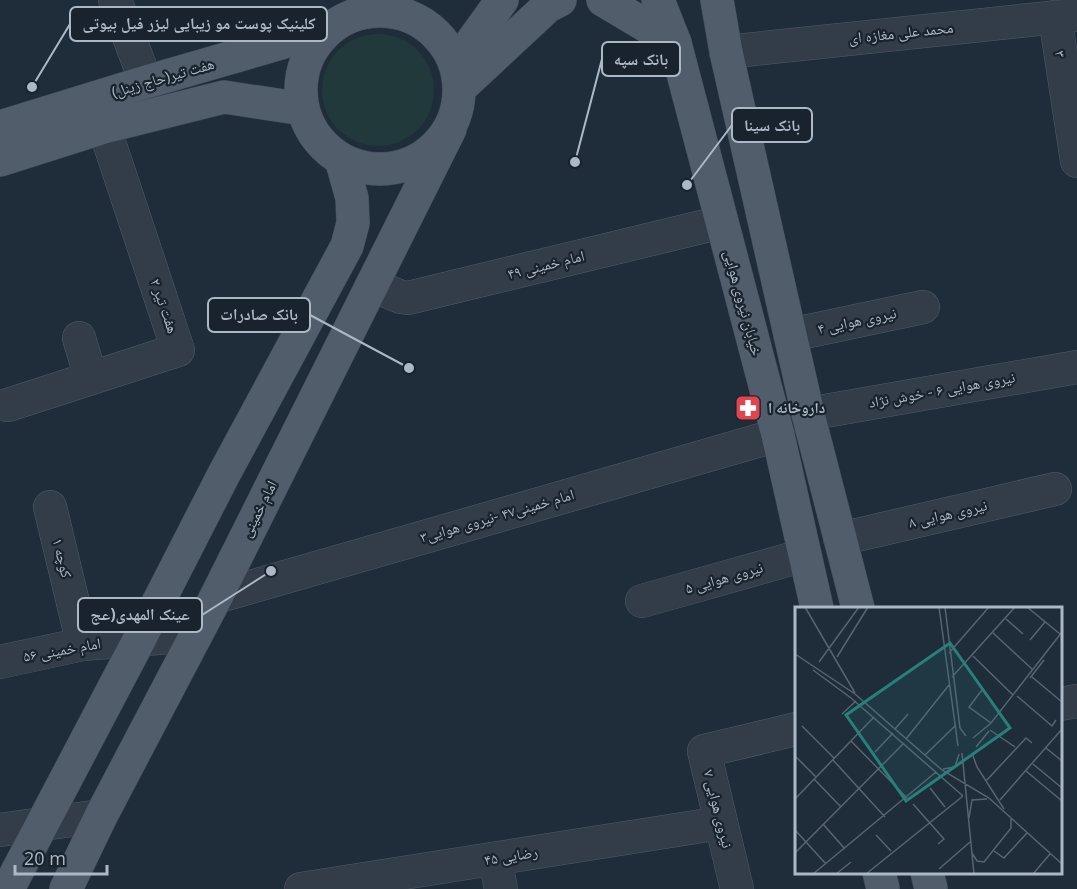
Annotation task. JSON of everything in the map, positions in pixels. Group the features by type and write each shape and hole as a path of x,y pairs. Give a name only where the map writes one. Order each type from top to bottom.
{"main road":[{"path":"458,76 502,0"},
{"path":"458,76 548,6 560,0"},
{"path":"603,0 675,43"},
{"name":"خیابان نیروی هوایی","path":"658,0 675,43 778,435 817,607"},
{"path":"717,0 726,52 808,414 857,607"},
{"path":"383,5 427,25 445,42 458,76 458,109 450,129 437,146 422,158 394,168 367,168 341,159 324,146 311,129 303,109 300,88 303,66 313,47 326,30 343,19 383,5"},
{"name":"هفت تیر(حاج زینل)","path":"0,127 326,30"},
{"path":"0,160 104,127 224,97 303,109"},
{"name":"امام خمینی","path":"66,889 101,816 216,597 450,129"},
{"path":"8,889 224,474 347,246 353,223 352,198 341,159"},
{"path":"879,874 883,889"},
{"path":"927,874 931,889"}],"street":[{"path":"115,0 146,82"},
{"name":"محمد علی مغازه ای","path":"726,52 1066,16"},
{"name":"۳","path":"1066,16 1077,161"},
{"name":"هفت تیر ۲","path":"8,405 104,383 178,350 104,127"},
{"name":"امام خمینی ۴۹","path":"372,285 394,295 408,298 722,222"},
{"name":"نیروی هوایی ۴","path":"790,335 923,307"},
{"path":"79,338 104,383"},
{"name":"نیروی هوایی ۶ - خوش نژاد","path":"808,414 1077,367"},
{"name":"امام خمینی۴۷ -نیروی هوایی۳","path":"216,597 778,435"},
{"name":"نیروی هوایی ۸","path":"840,539 1055,489"},
{"name":"کوچه ۱","path":"50,507 83,644"},
{"name":"نیروی هوایی ۵","path":"642,601 805,555"},
{"name":"امام خمینی ۵۶","path":"0,662 83,644 196,635"},
{"path":"1062,704 1077,700"},
{"name":"نیروی هوایی ۷","path":"737,889 704,751 795,729"},
{"path":"0,830 101,816"},
{"name":"رضایی ۴۵","path":"301,889 498,874 721,823"}],"green space":[{"path":"378,34 399,38 418,50 430,69 434,90 430,111 418,130 399,142 378,146 357,142 338,130 326,111 322,90 326,69 338,50 357,38"}],"place":[{"name":"کلینیک پوست مو زیبایی لیزر فیل بیوتی","path":"32,87"},
{"name":"بانک سپه","path":"575,162"},
{"name":"بانک سینا","path":"687,185"},
{"name":"بانک صادرات","path":"409,368"},
{"name":"داروخانه ا","path":"748,408"},
{"name":"عینک المهدی(عج","path":"271,571"}]}
